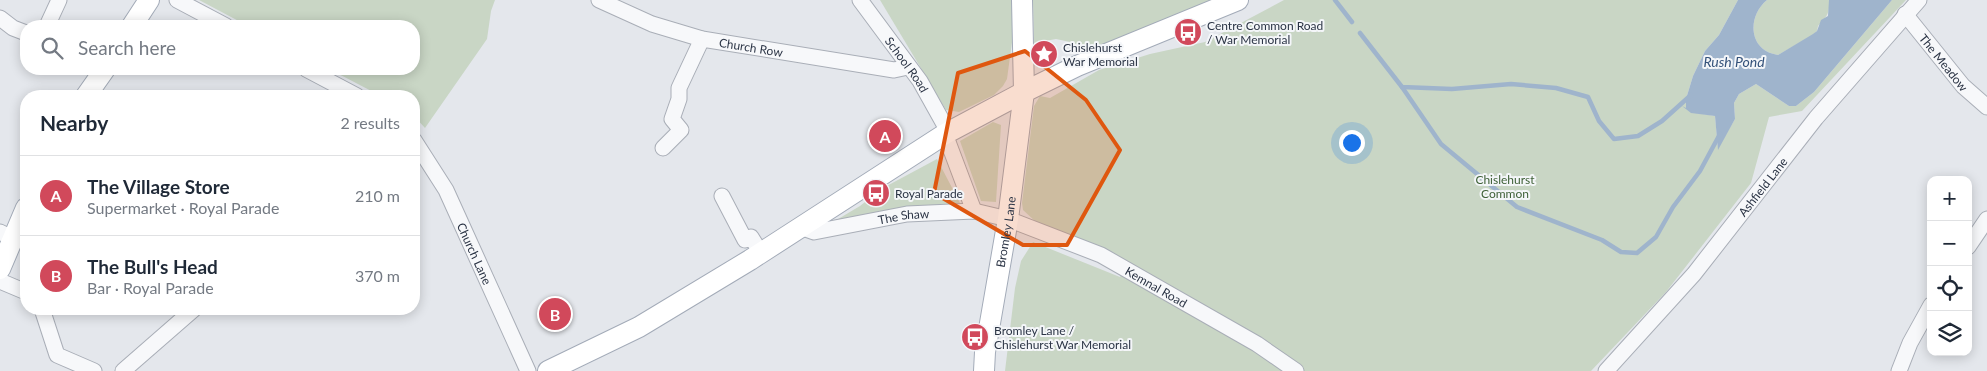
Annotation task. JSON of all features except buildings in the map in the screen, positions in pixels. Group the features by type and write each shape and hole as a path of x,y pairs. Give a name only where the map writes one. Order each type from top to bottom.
{"main road":[{"path":"136,20 149,0"},
{"name":"Bromley Lane","path":"984,371 985,352 1008,219 1024,92 1022,0"},
{"path":"548,371 639,327 761,253 947,134 1024,92 1077,66 1238,0"},
{"path":"90,90 101,75"},
{"path":"0,269 6,235 20,216"}],"street":[{"path":"50,20 59,0"},
{"path":"177,0 215,20"},
{"name":"Church Row","path":"599,0 652,24 702,40 894,70 908,67"},
{"name":"School Road","path":"860,0 930,96 947,134 974,211"},
{"name":"Ashfield Lane","path":"1606,371 1694,274 1816,118 1919,0"},
{"name":"The Meadow","path":"1905,14 1957,80 1987,107"},
{"path":"0,18 20,31"},
{"path":"663,148 682,130 672,119 679,99 679,88 702,40"},
{"path":"317,75 346,90"},
{"name":"Church Lane","path":"420,149 446,190 528,371"},
{"path":"722,196 745,240 751,237 761,253"},
{"name":"The Shaw","path":"800,227 814,232 907,214 974,211 1008,219"},
{"name":"Kemnal Road","path":"1008,219 1101,255 1257,344 1296,371"},
{"path":"1972,241 1987,219"},
{"path":"0,281 20,289"},
{"path":"1898,371 1910,343 1928,311"},
{"path":"44,315 57,355 94,371"},
{"path":"124,371 187,315"}],"highlighted area":[{"path":"1025,51 1086,100 1120,150 1067,245 1023,245 934,193 943,140 958,73"}],"green space":[{"path":"199,0 495,0 491,11 487,39 425,128 420,123 420,90 369,90 341,75 420,75 420,20 237,20"},
{"path":"880,0 1012,0 1013,35 1007,79 1003,86 994,95 959,112 946,110"},
{"path":"1033,0 1225,0 1169,24 1079,53 1075,43 1056,39 1034,43"},
{"name":"Chislehurst Common","path":"1284,0 1738,0 1719,35 1705,51 1693,76 1686,99 1697,113 1715,116 1718,148 1735,119 1734,103 1739,94 1756,84 1789,106 1796,106 1814,92 1892,0 1906,0 1802,111 1769,117 1751,183 1666,292 1591,371 1005,371 1015,288 1021,261 1033,242 1120,277 1125,267 1036,222 1023,210 1022,203 1034,106 1040,96 1050,98 1099,70 1150,54 1205,42"},
{"path":"1767,0 1829,0 1829,8 1826,17 1813,35 1778,55 1768,52 1761,47 1756,40 1754,32 1756,15 1760,7"},
{"path":"993,122 1001,125 996,202 981,201 960,141"},
{"path":"937,159 960,203 828,225 860,206 883,188"}],"water":[{"name":"Rush Pond","path":"1738,0 1767,0 1760,7 1756,15 1754,32 1756,40 1761,47 1768,52 1778,55 1817,31 1821,20 1828,16 1829,0 1892,0 1814,92 1796,106 1789,106 1756,84 1739,94 1734,103 1735,119 1718,150 1715,116 1691,113 1682,106 1686,108 1686,99 1693,76 1705,51 1719,35"}],"waterway":[{"path":"1335,0 1352,22"},
{"path":"1360,33 1402,87 1452,89 1511,84 1556,88 1588,97 1599,121 1614,139 1638,136 1662,121 1691,95"},
{"path":"1402,87 1441,144 1517,207 1602,240 1621,252 1637,253 1656,237 1673,207 1700,171 1720,134"}],"place":[{"name":"Centre Common Road / War Memorial","path":"1188,32"},
{"name":"Chislehurst War Memorial","path":"1044,54"},
{"name":"The Village Store","path":"885,136"},
{"name":"Royal Parade","path":"876,193"},
{"name":"The Bull's Head","path":"555,314"},
{"name":"Bromley Lane / Chislehurst War Memorial","path":"975,337"}]}
